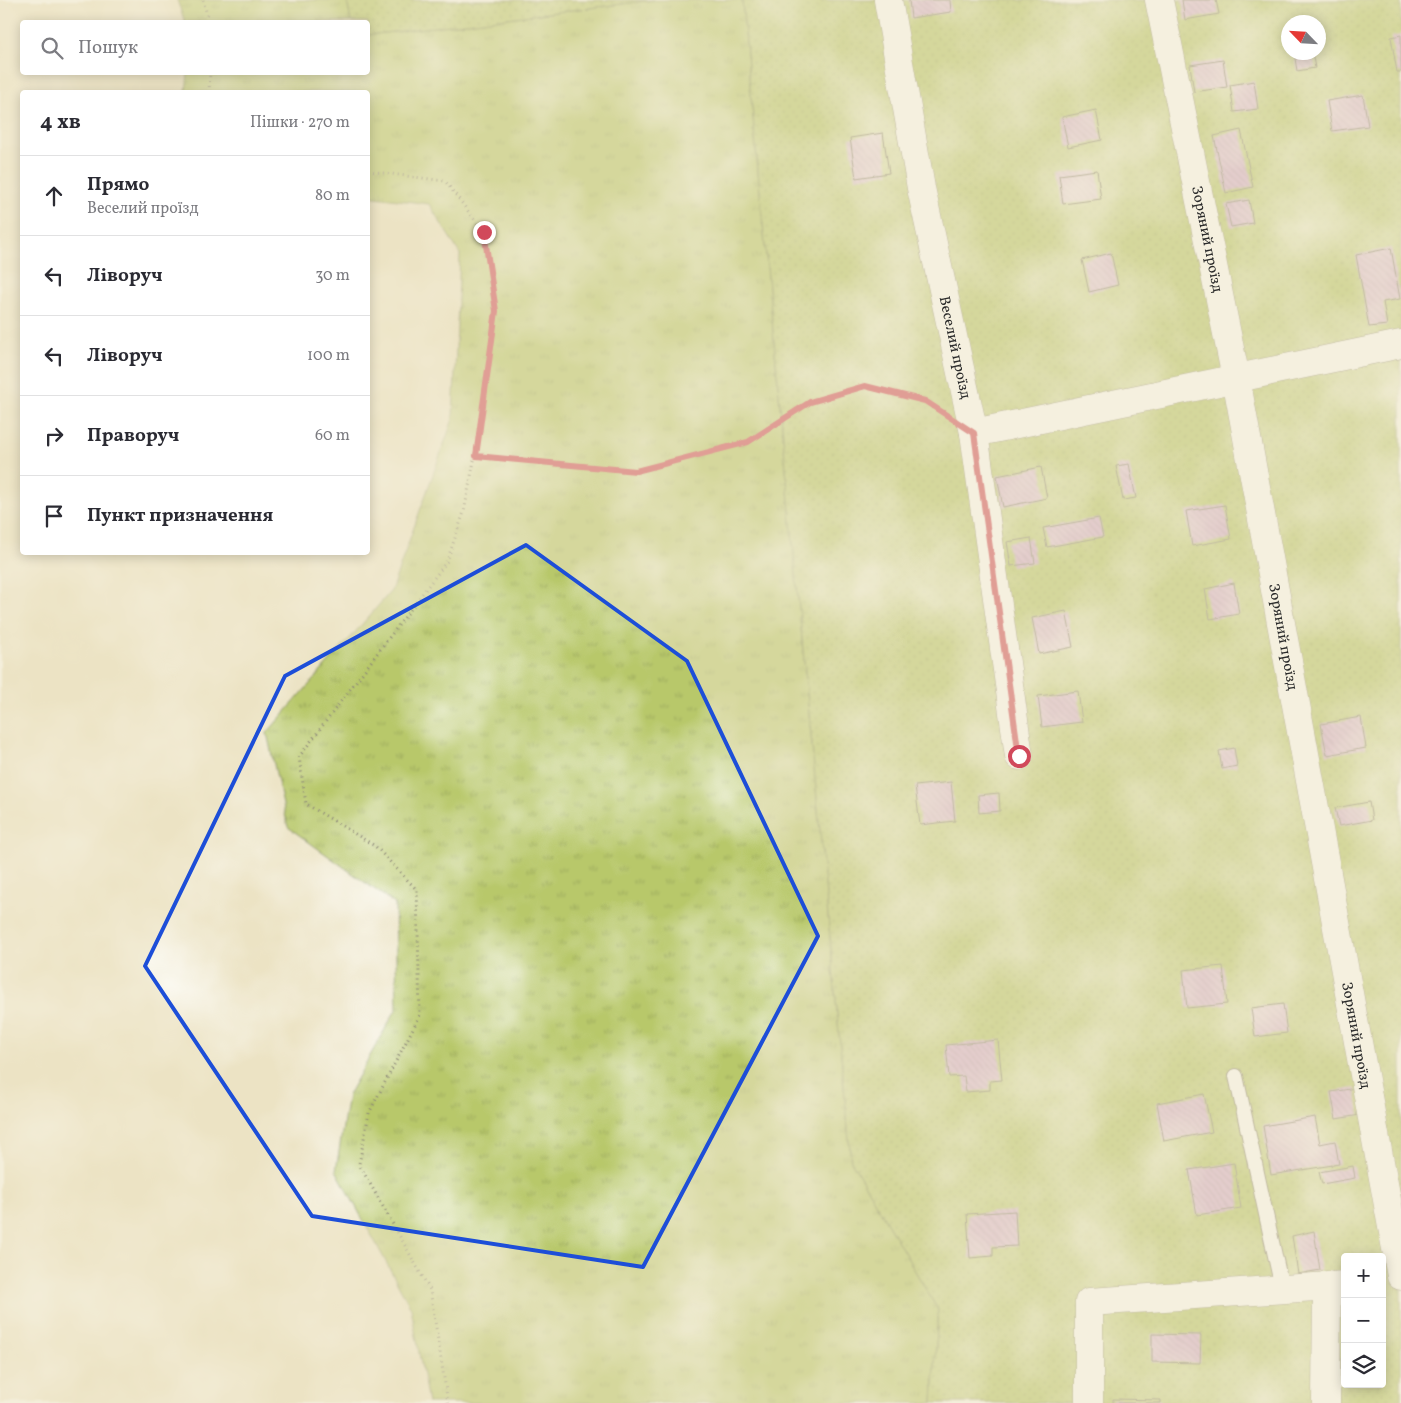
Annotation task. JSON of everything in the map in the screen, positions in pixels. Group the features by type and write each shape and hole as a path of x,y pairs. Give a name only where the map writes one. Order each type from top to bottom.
{"street":[{"name":"Веселий проїзд","path":"888,0 921,188 974,433 1019,756"},
{"name":"Зоряний проїзд","path":"1159,0 1236,378 1401,1276"},
{"path":"974,433 1401,344"},
{"path":"1386,1283 1401,1282"},
{"path":"1089,1403 1089,1302 1336,1285 1326,1403"}],"lane":[{"path":"1236,1076 1282,1288"}],"path":[{"path":"203,0 208,20"},
{"path":"208,90 210,75"},
{"path":"370,171 445,180 484,232 496,311 476,456 464,512 447,561 299,757 306,804 375,846 417,890 420,1015 369,1113 358,1164 430,1290 448,1403"},
{"path":"476,456 636,471 748,442 810,402 865,386 925,401 974,433"}],"highlighted area":[{"path":"526,545 687,661 818,936 643,1267 312,1216 145,966 285,676"}],"green space":[{"path":"177,0 347,0 351,20 184,20"},
{"path":"347,0 654,0 370,35 370,20 351,20"},
{"path":"654,0 742,0 851,1161 938,1310 933,1403 428,1403 411,1308 336,1170 348,1095 397,1008 395,904 288,827 267,733 391,591 453,419 460,254 429,204 370,196 370,90 186,90 188,75 370,75 370,35"},
{"path":"742,0 1401,0 1401,1403 933,1403 938,1310 851,1161"}],"building":[{"path":"909,0 950,0 951,12 911,18"},
{"path":"1182,0 1216,0 1219,14 1185,20"},
{"path":"1401,35 1401,72 1397,72 1391,37"},
{"path":"1223,60 1227,87 1194,92 1190,65"},
{"path":"1295,60 1314,60 1315,68 1297,71"},
{"path":"1254,81 1258,109 1234,112 1230,85"},
{"path":"1363,95 1368,126 1332,131 1327,101"},
{"path":"1096,110 1102,140 1068,147 1062,117"},
{"path":"1241,130 1253,187 1226,193 1214,136"},
{"path":"883,133 889,173 856,178 850,138"},
{"path":"1097,170 1101,199 1063,204 1059,175"},
{"path":"1249,200 1253,223 1231,227 1226,204"},
{"path":"1391,248 1400,299 1383,302 1387,325 1369,327 1356,255"},
{"path":"1111,253 1118,285 1089,292 1082,260"},
{"path":"1129,464 1136,498 1123,500 1116,466"},
{"path":"1041,467 1047,498 1003,507 997,476"},
{"path":"1225,505 1231,539 1192,546 1186,511"},
{"path":"1099,518 1103,537 1047,547 1043,528"},
{"path":"1031,538 1035,563 1011,566 1007,542"},
{"path":"1234,583 1239,614 1210,619 1205,589"},
{"path":"1066,611 1073,647 1039,654 1032,618"},
{"path":"1078,691 1082,722 1042,727 1038,696"},
{"path":"1361,717 1366,748 1327,755 1321,724"},
{"path":"1234,748 1237,766 1222,769 1219,751"},
{"path":"951,782 955,821 920,825 915,786"},
{"path":"999,793 1000,811 979,813 978,795"},
{"path":"1369,802 1372,820 1339,826 1335,808"},
{"path":"1223,966 1227,1004 1187,1008 1183,970"},
{"path":"1283,1004 1287,1033 1255,1037 1251,1008"},
{"path":"998,1040 1002,1080 990,1081 990,1090 966,1092 964,1076 949,1077 946,1045"},
{"path":"1356,1088 1360,1115 1336,1119 1331,1092"},
{"path":"1204,1094 1212,1132 1164,1141 1157,1103"},
{"path":"1315,1117 1320,1144 1335,1141 1339,1164 1271,1175 1263,1126"},
{"path":"1234,1163 1241,1208 1197,1215 1189,1170"},
{"path":"1353,1166 1355,1178 1322,1184 1319,1172"},
{"path":"1015,1211 1017,1246 993,1247 993,1256 970,1258 967,1214"},
{"path":"1314,1231 1320,1270 1298,1274 1292,1236"},
{"path":"1152,1334 1201,1335 1200,1363 1152,1362"},
{"path":"1113,1399 1161,1400 1161,1403 1113,1403"}],"route":[{"path":"484,232 496,311 476,456 636,471 748,442 810,402 865,386 925,401 974,433 1019,756"}]}
